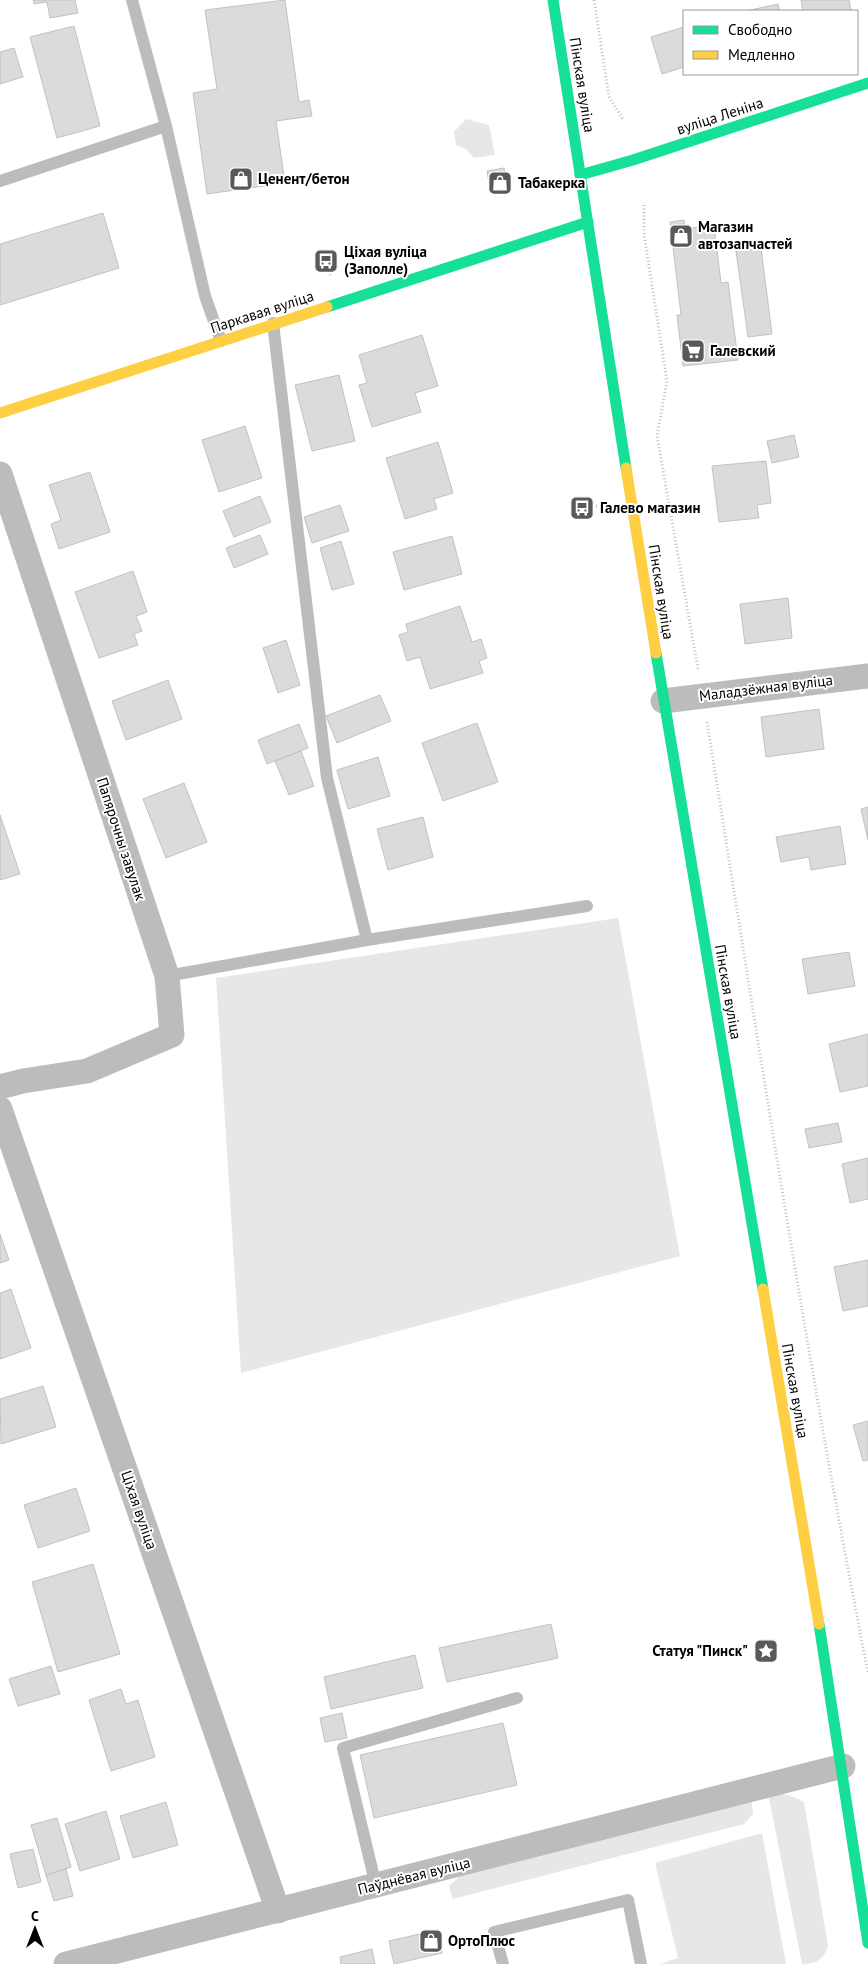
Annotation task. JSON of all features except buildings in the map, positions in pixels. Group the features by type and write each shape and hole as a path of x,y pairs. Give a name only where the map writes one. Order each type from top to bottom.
{"main road":[{"name":"Пінская вуліца","path":"553,0 663,701 843,1766 868,1943"},
{"name":"вуліца Леніна","path":"580,175 633,160 868,83"},
{"name":"Паркавая вуліца","path":"0,413 588,222"}],"street":[{"name":"Папярочны завулак","path":"0,474 167,976 172,1035 87,1071 23,1081 0,1087"},
{"name":"Маладзёжная вуліца","path":"663,701 868,676"},
{"name":"Ціхая вуліца","path":"0,1109 278,1911"},
{"name":"Паўднёвая вуліца","path":"66,1964 843,1766"}],"lane":[{"path":"132,0 166,126 205,296 221,340"},
{"path":"0,181 166,126"},
{"path":"273,324 327,778 367,940"},
{"path":"167,976 367,940 587,906"},
{"path":"376,1886 342,1748 517,1698"},
{"path":"503,1964 494,1932 628,1900 641,1964"}],"path":[{"path":"594,0 609,97 623,119"},
{"path":"644,206 644,234 667,380 657,436 703,696 796,1281 839,1525 868,1673"}],"shaded area":[{"path":"466,119 489,125 495,155 474,158 466,149 456,145 454,132"},
{"path":"618,918 680,1256 241,1373 216,978"},
{"path":"768,1793 787,1795 804,1802 828,1946 822,1957 816,1962 802,1964"},
{"path":"751,1798 753,1814 744,1824 453,1899 449,1886 460,1876"},
{"path":"762,1833 786,1964 660,1964 678,1958 655,1863"}],"traffic: fast":[{"path":"553,0 626,468"},
{"path":"580,175 633,160 868,83"},
{"path":"327,307 588,222"},
{"path":"656,653 763,1289"},
{"path":"819,1624 868,1943"}],"traffic: slow":[{"path":"0,413 327,307"},
{"path":"626,468 656,653"},
{"path":"763,1289 819,1624"}],"place":[{"name":"Ценент/бетон","path":"241,179"},
{"name":"Табакерка","path":"500,183"},
{"name":"Магазин автозапчастей","path":"681,236"},
{"name":"Ціхая вуліца (Заполле)","path":"326,261"},
{"name":"Галевский","path":"693,351"},
{"name":"Галево магазин","path":"582,508"},
{"name":"Статуя \"Пинск\"","path":"766,1651"},
{"name":"ОртоПлюс","path":"431,1941"}]}
